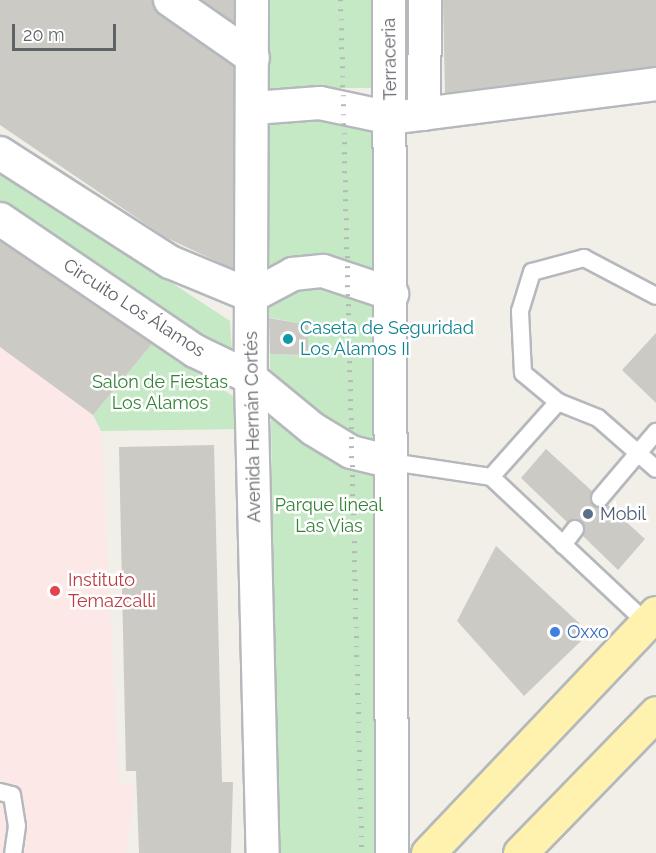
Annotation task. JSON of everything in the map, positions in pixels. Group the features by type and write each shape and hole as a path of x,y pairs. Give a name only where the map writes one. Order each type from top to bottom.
{"main road":[{"path":"428,853 653,623"},
{"path":"520,853 656,713"}],"street":[{"path":"170,0 253,58"},
{"name":"Avenida Hernán Cortés","path":"252,0 255,108 251,378 263,853"},
{"name":"Terraceria","path":"389,0 391,118"},
{"path":"424,114 425,0"},
{"path":"255,108 320,104 391,118 656,84"},
{"path":"391,118 392,853"},
{"path":"0,153 170,262 252,296 293,274 323,271 392,294"},
{"name":"Circuito Los Álamos","path":"0,219 195,351 251,378 313,429 351,452 392,462"}],"lane":[{"path":"656,296 584,258 532,272 520,310 523,373 558,402 597,418 656,469"},
{"path":"491,477 558,402"},
{"path":"600,498 656,432"},
{"path":"392,462 491,477 563,545 653,623"},
{"path":"563,545 575,529"},
{"path":"0,792 12,795 17,826 14,853"}],"shaded area":[{"name":"Instituto Temazcalli","path":"0,347 93,415 101,431 119,783 136,783 126,853 0,853"}],"green space":[{"path":"265,0 421,0 421,88 265,88"},
{"name":"Parque lineal Las Vias","path":"264,110 389,119 384,448 353,441 270,391 270,354 308,355 308,325 267,317"},
{"path":"0,170 230,321 233,369 0,214"},
{"name":"Salon de Fiestas Los Alamos","path":"152,344 247,405 244,429 101,431 93,415"},
{"name":"Parque lineal Las Vias","path":"271,419 346,463 384,473 381,853 277,853"}],"building":[{"path":"0,0 152,0 160,15 234,67 233,269 165,237 0,125"},
{"path":"201,0 234,0 234,23"},
{"path":"443,0 656,0 656,66 445,93"},
{"path":"0,241 152,344 93,415 0,347"},
{"name":"Caseta de Seguridad Los Alamos II","path":"269,318 308,325 308,355 270,354"},
{"path":"656,333 656,403 622,370"},
{"path":"214,445 222,782 233,782 231,853 139,853 136,771 126,771 119,447"},
{"name":"Mobil","path":"546,449 592,491 593,506 608,505 645,539 618,570 583,536 582,521 567,522 521,478"},
{"path":"496,546 579,623 581,641 524,696 457,621"}],"railway":[{"path":"341,0 362,853"}],"place":[{"name":"Caseta de Seguridad Los Alamos II","path":"288,339"},
{"name":"Mobil","path":"588,514"},
{"name":"Instituto Temazcalli","path":"55,591"},
{"name":"Oxxo","path":"555,632"}]}
